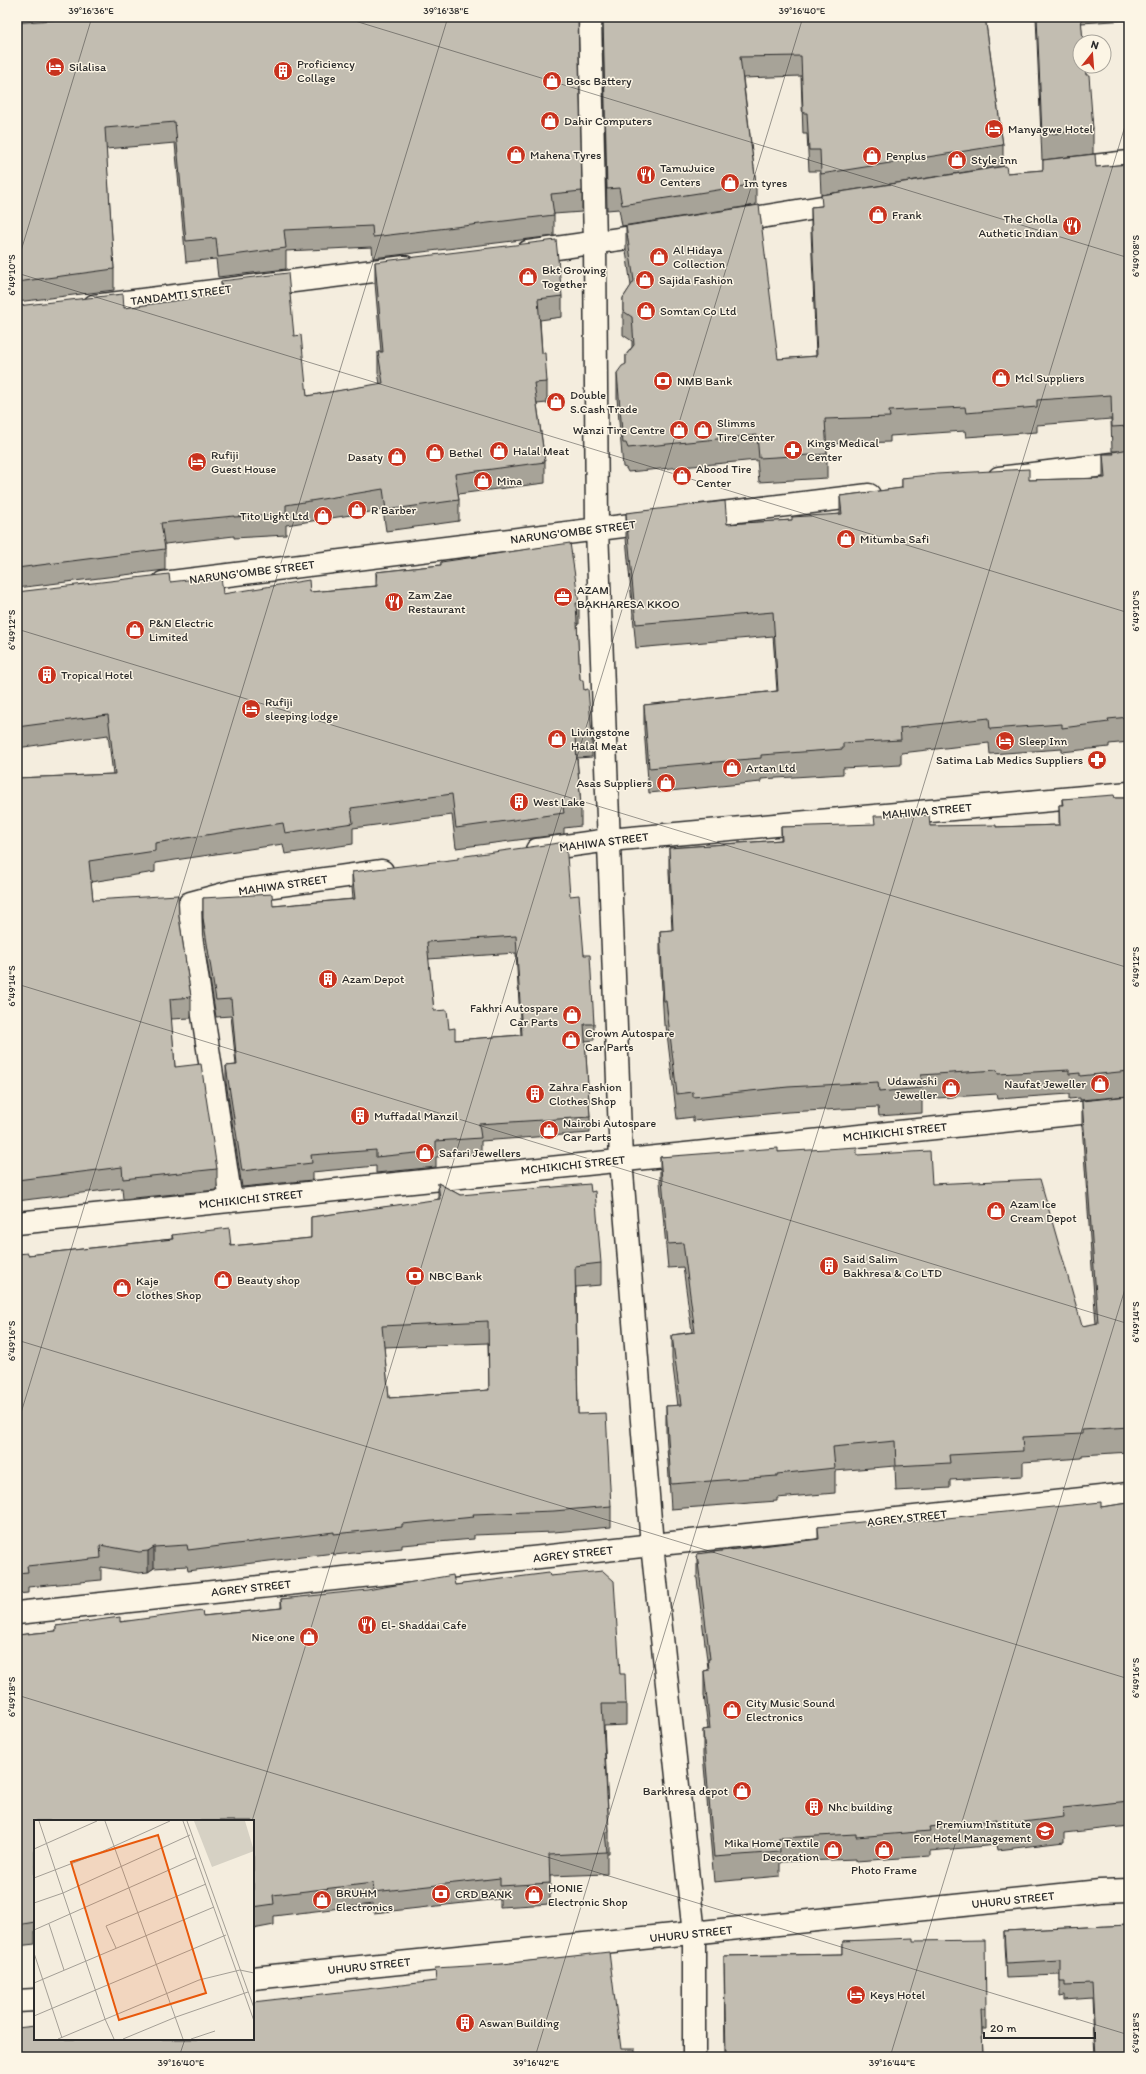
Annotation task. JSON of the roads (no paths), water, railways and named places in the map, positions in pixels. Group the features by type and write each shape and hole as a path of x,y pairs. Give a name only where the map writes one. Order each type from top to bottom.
{"street":[{"path":"590,17 595,244 597,529 621,1160 652,1545 694,1934 694,2057"},
{"path":"1050,171 1129,162"},
{"path":"713,225 862,201"},
{"path":"508,254 595,244 674,231"},
{"name":"TANDAMTI STREET","path":"72,308 421,265"},
{"path":"980,481 1129,462"},
{"name":"NARUNG'OMBE STREET","path":"142,586 886,492"},
{"name":"MAHIWA STREET","path":"514,853 609,840 1129,793"},
{"name":"MAHIWA STREET","path":"231,1201 191,936 190,904 231,892 404,868"},
{"name":"MCHIKICHI STREET","path":"17,1223 1129,1108"},
{"name":"AGREY STREET","path":"17,1613 1129,1494"},
{"name":"UHURU STREET","path":"254,1978 694,1934 1100,1891 1129,1890"},
{"path":"17,2001 34,2000"}],"place":[{"name":"Silalisa","path":"55,67"},
{"name":"Proficiency Collage","path":"283,71"},
{"name":"Bosc Battery","path":"552,81"},
{"name":"Dahir Computers","path":"550,121"},
{"name":"Manyagwe Hotel","path":"994,129"},
{"name":"Mahena Tyres","path":"516,155"},
{"name":"Penplus","path":"872,156"},
{"name":"Style Inn","path":"957,160"},
{"name":"TamuJuice Centers","path":"646,175"},
{"name":"Im tyres","path":"730,183"},
{"name":"Frank","path":"878,215"},
{"name":"The Cholla Authetic Indian","path":"1072,226"},
{"name":"Al Hidaya Collection","path":"659,257"},
{"name":"Bkt Growing Together","path":"528,277"},
{"name":"Sajida Fashion","path":"645,280"},
{"name":"Somtan Co Ltd","path":"646,311"},
{"name":"Mcl Suppliers","path":"1001,378"},
{"name":"NMB Bank","path":"663,381"},
{"name":"Double S.Cash Trade","path":"556,402"},
{"name":"Wanzi Tire Centre","path":"679,430"},
{"name":"Slimms Tire Center","path":"703,430"},
{"name":"Kings Medical Center","path":"793,450"},
{"name":"Halal Meat","path":"499,451"},
{"name":"Bethel","path":"435,453"},
{"name":"Dasaty","path":"397,457"},
{"name":"Rufiji Guest House","path":"197,462"},
{"name":"Abood Tire Center","path":"682,476"},
{"name":"Mina","path":"483,481"},
{"name":"R Barber","path":"357,510"},
{"name":"Tito Light Ltd","path":"323,516"},
{"name":"Mitumba Safi","path":"846,539"},
{"name":"AZAM BAKHARESA KKOO","path":"563,597"},
{"name":"Zam Zae Restaurant","path":"394,602"},
{"name":"P&N Electric Limited","path":"135,630"},
{"name":"Tropical Hotel","path":"47,675"},
{"name":"Rufiji sleeping lodge","path":"251,709"},
{"name":"Livingstone Halal Meat","path":"557,739"},
{"name":"Sleep Inn","path":"1005,741"},
{"name":"Satima Lab Medics Suppliers","path":"1097,760"},
{"name":"Artan Ltd","path":"732,768"},
{"name":"Asas Suppliers","path":"666,783"},
{"name":"West Lake","path":"519,802"},
{"name":"Azam Depot","path":"328,979"},
{"name":"Fakhri Autospare Car Parts","path":"572,1015"},
{"name":"Crown Autospare Car Parts","path":"571,1040"},
{"name":"Naufat Jeweller","path":"1100,1084"},
{"name":"Udawashi Jeweller","path":"951,1088"},
{"name":"Zahra Fashion Clothes Shop","path":"535,1094"},
{"name":"Muffadal Manzil","path":"360,1116"},
{"name":"Nairobi Autospare Car Parts","path":"549,1130"},
{"name":"Safari Jewellers","path":"425,1153"},
{"name":"Azam Ice Cream Depot","path":"996,1211"},
{"name":"Said Salim Bakhresa & Co LTD","path":"829,1266"},
{"name":"NBC Bank","path":"415,1276"},
{"name":"Beauty shop","path":"223,1280"},
{"name":"Kaje clothes Shop","path":"122,1288"},
{"name":"El- Shaddai Cafe","path":"367,1625"},
{"name":"Nice one","path":"309,1637"},
{"name":"City Music Sound Electronics","path":"732,1710"},
{"name":"Barkhresa depot","path":"742,1791"},
{"name":"Nhc building","path":"814,1807"},
{"name":"Premium Institute For Hotel Management","path":"1045,1831"},
{"name":"Mika Home Textile Decoration","path":"833,1850"},
{"name":"Photo Frame","path":"884,1850"},
{"name":"CRD BANK","path":"441,1894"},
{"name":"HONIE Electronic Shop","path":"534,1895"},
{"name":"BRUHM Electronics","path":"322,1900"},
{"name":"Keys Hotel","path":"856,1995"},
{"name":"Aswan Building","path":"465,2023"}]}
